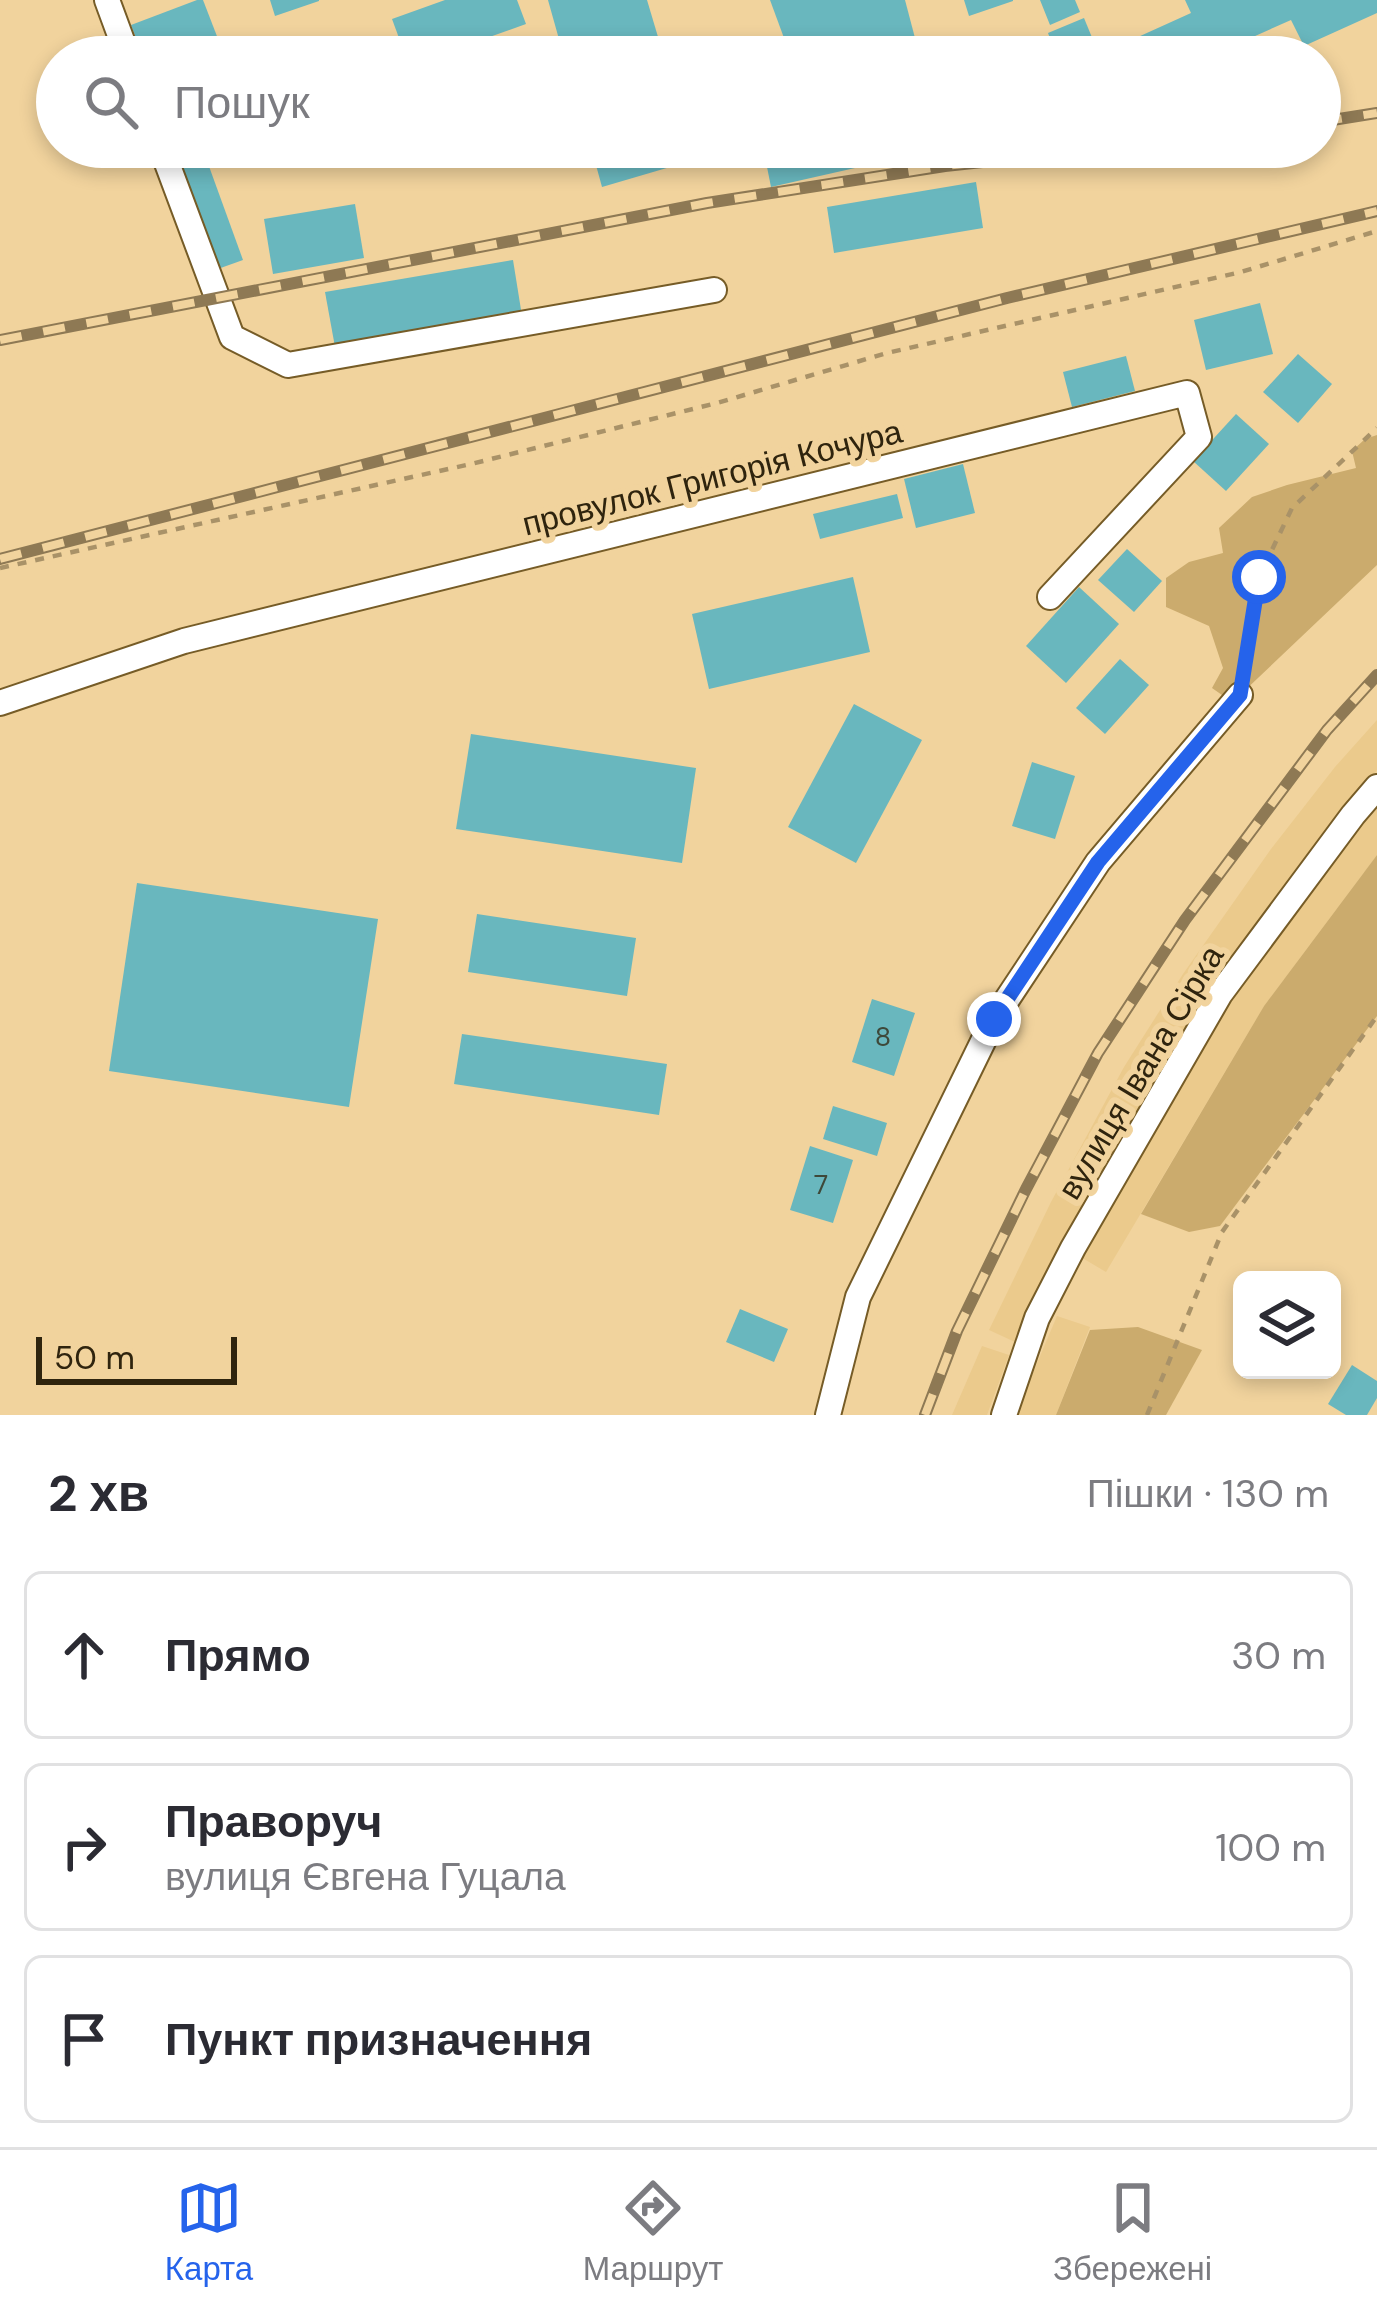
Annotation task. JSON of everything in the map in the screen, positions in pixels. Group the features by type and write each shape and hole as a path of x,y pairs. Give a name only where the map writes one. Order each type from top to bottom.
{"street":[{"path":"106,0 120,36"},
{"path":"169,168 232,338 288,365 713,290"},
{"name":"провулок Григорія Кочура","path":"0,703 184,641 1187,393 1199,437 1049,597"},
{"path":"828,1415 858,1298 994,1019 1098,862 1240,695"},
{"name":"вулиця Івана Сірка","path":"1004,1415 1037,1318 1220,994 1377,787"}],"path":[{"path":"0,568 471,464 717,403 887,352 1241,272 1377,231"},
{"path":"1240,695 1259,577 1292,508 1377,428"},
{"path":"1147,1415 1222,1232 1377,1016"}],"shaded area":[{"path":"1377,435 1377,565 1240,695 1222,695 1212,688 1223,668 1209,626 1166,607 1166,578 1189,562 1223,553 1219,528 1252,497 1356,468 1352,451"},
{"path":"1377,720 1377,770 1205,995 1077,1218 1015,1342 989,1330 1124,1067 1183,974 1271,849"},
{"path":"1377,804 1377,855 1264,1006 1106,1272 1079,1256 1235,995 1333,857"},
{"path":"1377,855 1377,1016 1220,1226 1189,1232 1141,1214 1264,1006"},
{"path":"1057,1316 1090,1327 1056,1415 1015,1415"},
{"path":"1138,1327 1202,1350 1166,1415 1056,1415 1090,1330"},
{"path":"982,1346 1009,1355 987,1415 952,1415"}],"building":[{"path":"203,0 217,36 135,36 131,25"},
{"path":"270,0 319,0 319,1 275,16"},
{"path":"445,0 517,0 526,24 492,36 398,36 392,19"},
{"path":"548,0 647,0 658,36 558,36"},
{"path":"770,0 905,0 914,36 783,36"},
{"path":"964,0 1013,0 1013,1 969,16"},
{"path":"1040,0 1075,0 1080,12 1050,25"},
{"path":"1185,0 1377,0 1377,13 1326,36 1299,36 1291,20 1255,36 1140,36 1191,13"},
{"path":"1084,18 1091,36 1049,36"},
{"path":"179,168 210,168 243,260 215,270"},
{"path":"597,168 667,168 602,187"},
{"path":"767,168 855,168 771,187"},
{"path":"976,182 983,228 834,253 827,207"},
{"path":"355,204 364,258 273,274 264,219"},
{"path":"513,260 522,316 335,347 325,292"},
{"path":"1260,303 1273,354 1206,370 1194,320"},
{"path":"1298,354 1332,384 1298,423 1263,392"},
{"path":"1126,356 1135,391 1072,407 1063,372"},
{"path":"1236,414 1269,444 1226,491 1193,461"},
{"path":"963,464 975,513 916,528 904,479"},
{"path":"897,494 903,518 820,539 813,514"},
{"path":"1127,549 1162,581 1134,612 1098,580"},
{"path":"853,577 870,652 709,689 692,614"},
{"path":"1079,587 1119,624 1066,683 1026,646"},
{"path":"1120,659 1149,685 1105,734 1076,708"},
{"path":"854,704 922,740 856,863 788,827"},
{"path":"471,734 696,768 682,863 456,829"},
{"path":"1032,762 1075,776 1055,839 1012,826"},
{"path":"137,883 378,919 349,1107 109,1071"},
{"path":"477,914 636,938 627,996 468,972"},
{"path":"872,999 915,1013 894,1076 852,1062"},
{"path":"462,1034 667,1064 659,1115 454,1084"},
{"path":"833,1106 887,1123 877,1156 823,1139"},
{"path":"810,1146 853,1160 833,1223 790,1210"},
{"path":"740,1309 788,1329 774,1362 726,1342"},
{"path":"1352,1365 1377,1381 1377,1398 1367,1415 1346,1415 1328,1404"}],"railway":[{"path":"1341,119 1377,113"},
{"path":"0,340 707,203 932,168"},
{"path":"0,559 1007,298 1377,211"},
{"path":"925,1415 957,1331 1098,1053 1185,920 1327,730 1377,675"}],"route":[{"path":"994,1019 1098,862 1240,695 1259,577"}]}
